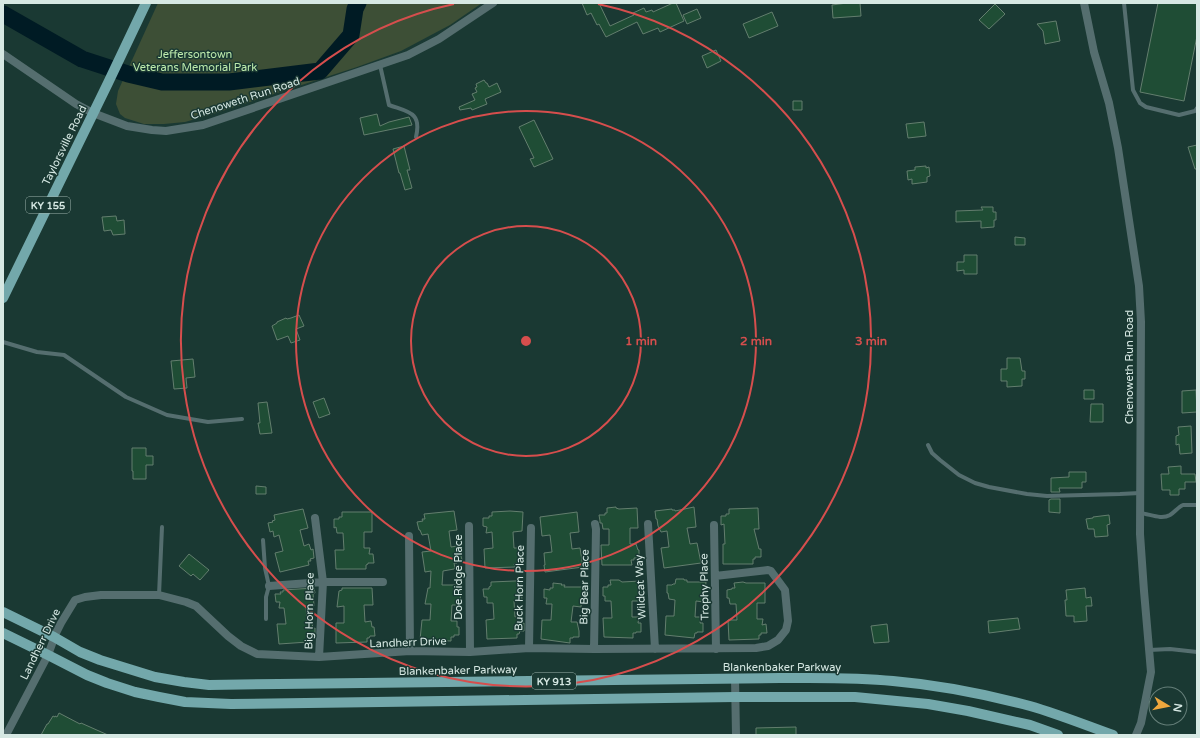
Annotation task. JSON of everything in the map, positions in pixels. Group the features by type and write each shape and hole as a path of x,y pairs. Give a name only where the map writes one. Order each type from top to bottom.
{"main road":[{"name":"Taylorsville Road","path":"3,298 146,3"},
{"name":"Blankenbaker Parkway","path":"3,612 54,637 80,652 100,660 128,670 184,682 209,684 735,678 863,679 893,681 991,696 1030,706 1113,735"},
{"name":"KY 913","path":"3,633 87,675 107,683 159,697 185,702 231,704 735,697 855,697 928,704 996,717 1058,735"}],"street":[{"name":"Chenoweth Run Road","path":"3,54 76,104 93,113 127,126 166,131 203,125 408,55 450,33 493,3"},
{"name":"Chenoweth Run Road","path":"1084,3 1094,52 1109,103 1116,136 1139,286 1141,322 1140,534 1151,672 1141,723 1136,735"},
{"name":"Big Horn Place","path":"315,518 323,582 319,657"},
{"name":"Big Bear Place","path":"594,650 595,524"},
{"name":"Wildcat Way","path":"648,524 654,649"},
{"name":"Trophy Place","path":"714,524 716,649"},
{"name":"Doe Ridge Place","path":"469,526 470,652"},
{"name":"Buck Horn Place","path":"530,648 531,528"},
{"path":"409,536 410,651"},
{"name":"Landherr Drive","path":"6,735 48,655 54,637 61,623 75,600 85,597 101,595 159,595 176,598 196,606 228,636 241,646 257,654 319,657 410,651 470,652 530,648 594,650 756,648 768,646 778,640 786,630 788,621 785,590 771,571 768,570 715,576"},
{"path":"269,586 323,582 383,582"},
{"path":"735,678 736,735"}],"lane":[{"path":"1124,3 1134,90 1140,103 1146,107 1179,115 1195,111 1197,108"},
{"path":"380,65 389,105 410,112 415,116 419,127 416,137"},
{"path":"3,342 37,352 64,355 126,397 167,415 208,422 242,419"},
{"path":"928,445 932,453 959,475 989,487 1047,496 1140,493"},
{"path":"1140,513 1165,517 1170,515 1183,504 1197,505"},
{"path":"159,595 162,527"},
{"path":"264,540 265,568 269,586 266,597 266,620"},
{"path":"1149,650 1170,649 1197,652"}],"green space":[{"name":"Jeffersontown Veterans Memorial Park","path":"158,3 482,3 450,25 401,51 357,67 185,122 144,124 125,118 120,114 116,104 118,91"}],"building":[{"path":"582,3 599,3 610,26 634,15 633,13 644,8 646,12 652,10 653,12 673,3 676,3 684,21 660,32 658,28 643,34 637,22 606,37 599,24 597,25 591,13 587,15"},
{"path":"860,3 861,16 833,18 832,5"},
{"path":"1158,3 1197,3 1197,36 1184,101 1140,92"},
{"path":"995,4 1005,14 989,29 979,20"},
{"path":"697,9 701,18 687,24 683,15"},
{"path":"772,12 778,26 749,38 743,24"},
{"path":"1056,21 1060,41 1045,44 1043,31 1037,24"},
{"path":"716,50 721,61 707,68 702,56"},
{"path":"484,80 489,87 497,83 501,92 485,99 487,104 472,110 471,108 460,110 459,107 475,100 472,94 477,92 475,88 477,87 476,84"},
{"path":"793,101 802,101 802,110 793,110"},
{"path":"377,114 380,126 409,117 412,125 364,135 360,118"},
{"path":"534,120 553,159 534,167 530,159 534,158 519,127"},
{"path":"924,122 926,136 908,138 906,124"},
{"path":"1197,145 1197,169 1195,169 1188,147"},
{"path":"404,146 410,170 407,170 412,188 405,190 393,149"},
{"path":"926,166 926,168 929,167 930,176 927,177 927,182 912,184 912,179 908,180 907,171 915,170 915,167"},
{"path":"981,207 993,207 993,212 996,212 994,227 981,228 981,221 956,222 956,211 983,210"},
{"path":"116,216 117,221 124,220 125,234 113,235 111,230 104,231 102,217"},
{"path":"1015,237 1025,238 1025,245 1015,245"},
{"path":"964,255 977,255 977,274 964,274 964,270 957,271 957,262 964,262"},
{"path":"299,315 304,326 296,329 300,340 291,343 288,336 277,340 272,326 286,318"},
{"path":"1007,358 1020,358 1022,371 1025,371 1025,379 1022,379 1022,386 1007,387 1007,381 1001,381 1001,369 1007,369"},
{"path":"193,359 195,377 186,378 187,388 174,389 171,361"},
{"path":"1084,390 1094,390 1094,399 1084,399"},
{"path":"1196,390 1197,412 1182,413 1182,391"},
{"path":"324,398 330,414 319,418 313,402"},
{"path":"267,402 272,433 260,434 258,423 260,423 258,403"},
{"path":"1091,404 1103,404 1103,422 1090,422"},
{"path":"1191,426 1192,453 1180,454 1179,444 1176,445 1176,436 1179,435 1178,427"},
{"path":"132,448 146,448 146,456 153,456 153,465 146,465 146,479 133,479"},
{"path":"1181,466 1181,474 1195,474 1196,482 1185,482 1185,489 1179,489 1179,495 1170,495 1170,490 1162,490 1161,474 1169,474 1168,467"},
{"path":"1069,472 1086,472 1086,482 1082,482 1082,488 1059,488 1060,492 1051,492 1051,478 1069,477"},
{"path":"256,486 266,487 266,494 256,494"},
{"path":"1060,499 1060,513 1049,512 1049,500"},
{"path":"616,507 619,509 637,508 638,528 630,528 630,544 636,544 639,550 639,558 634,558 634,560 631,560 632,565 602,565 601,545 609,545 609,529 603,529 602,523 600,523 599,515 605,515 605,513 607,513 607,508"},
{"path":"694,507 696,527 687,528 690,544 697,543 701,563 664,568 661,548 669,547 667,531 661,532 656,519 655,511 672,509 675,511"},
{"path":"758,508 759,529 754,529 759,549 761,549 761,557 755,557 755,559 753,559 753,564 723,564 723,544 725,544 724,524 721,525 721,516 726,516 726,514 729,514 729,509"},
{"path":"303,509 308,528 300,530 304,546 309,544 311,550 313,549 314,558 310,559 311,561 308,561 309,565 280,572 275,553 283,551 279,535 274,537 273,531 270,532 268,523 275,520 274,515"},
{"path":"454,511 457,530 449,531 451,547 457,546 462,560 454,563 454,569 443,571 442,585 461,585 460,605 452,605 451,621 457,621 459,635 454,635 454,637 451,637 451,641 420,640 422,620 430,620 431,604 425,604 428,588 430,588 431,571 425,572 422,552 431,551 428,534 422,535 417,522 425,519 424,514"},
{"path":"342,512 372,512 372,532 364,532 364,548 370,548 369,554 373,554 374,563 368,563 366,565 366,569 336,569 335,550 344,550 343,533 337,533 336,527 334,528 334,519 339,519 339,517 342,517"},
{"path":"492,512 523,512 522,531 513,532 514,548 519,548 518,554 522,554 523,562 517,562 517,564 514,564 515,567 485,568 484,549 493,548 492,532 486,533 487,527 483,526 483,518 489,518 489,516 492,516"},
{"path":"577,512 579,532 570,533 572,549 580,548 583,567 545,572 544,553 552,552 550,535 542,536 540,517"},
{"path":"1109,515 1110,524 1107,525 1108,536 1095,537 1094,529 1088,529 1086,519"},
{"path":"189,554 209,570 200,580 193,574 191,576 179,566"},
{"path":"676,579 684,579 687,580 687,582 706,582 704,602 696,601 695,617 701,617 700,623 703,623 703,632 695,633 694,638 665,635 666,616 674,616 675,600 669,599 667,585 675,584"},
{"path":"610,580 619,580 622,582 641,581 641,601 632,601 632,617 639,617 638,623 641,623 641,632 633,633 633,638 604,637 603,618 612,618 611,601 605,601 605,596 603,596 603,587 608,587 608,585 611,585"},
{"path":"521,581 522,601 514,601 515,617 521,617 522,623 524,623 524,631 520,631 519,634 517,634 517,638 487,639 486,620 494,619 493,603 487,603 487,597 484,597 483,589 489,589 491,582"},
{"path":"553,583 565,585 564,587 583,587 581,607 573,606 571,622 577,622 579,637 570,638 570,643 541,639 542,620 551,620 552,604 546,604 547,598 544,598 544,589 550,590 550,588 553,588"},
{"path":"734,583 765,583 765,603 757,603 757,619 763,619 762,625 766,624 767,633 761,633 761,635 759,635 759,639 729,640 728,620 737,620 736,604 730,604 729,598 727,598 727,590 735,588"},
{"path":"314,588 314,606 306,606 307,623 313,622 312,629 315,628 315,637 308,639 308,642 279,644 277,624 286,624 284,608 279,608 280,602 276,602 275,594 281,594 280,592 283,592 283,590"},
{"path":"342,588 372,588 373,605 364,605 365,622 371,621 372,627 374,627 375,636 370,636 367,638 367,642 336,643 336,623 344,623 344,606 337,607 339,591 342,590"},
{"path":"1085,588 1086,598 1091,597 1092,606 1086,606 1087,621 1074,622 1074,616 1066,616 1066,590"},
{"path":"1018,618 1020,629 989,633 988,621"},
{"path":"887,624 889,642 874,643 871,626"},
{"path":"59,713 80,724 81,723 108,735 41,735 53,716 57,717"},
{"path":"796,727 796,735 756,735 756,728"}],"waterway":[{"path":"3,14 82,59 128,74 162,82 229,82 320,71 351,35 355,9 358,3"}]}
